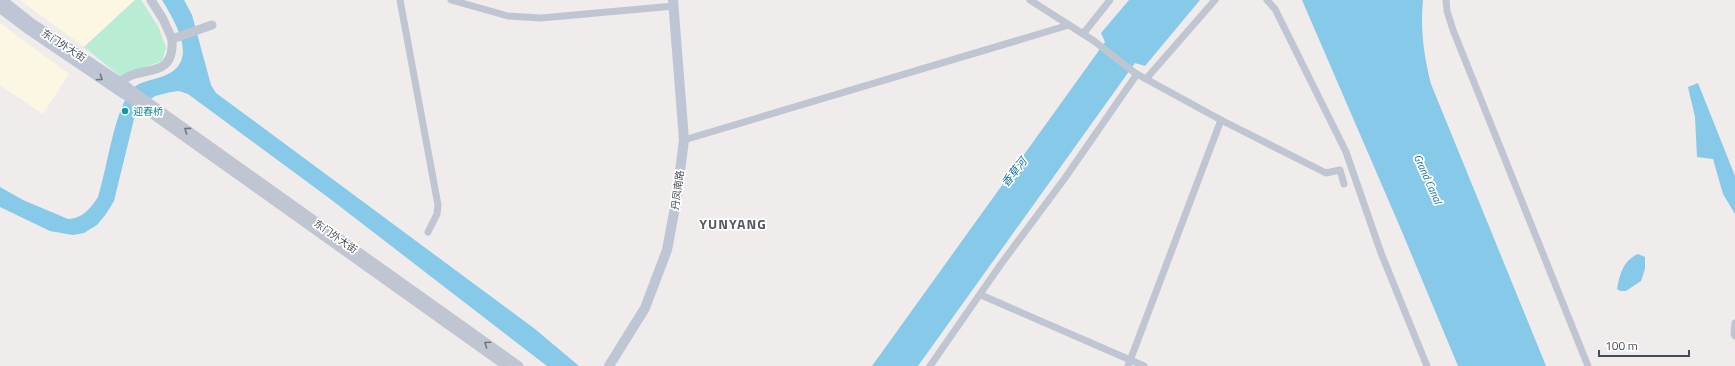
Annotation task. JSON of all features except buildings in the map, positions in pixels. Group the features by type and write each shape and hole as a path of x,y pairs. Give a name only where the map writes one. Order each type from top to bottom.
{"main road":[{"name":"东门外大街","path":"2,0 31,23 122,88"},
{"name":"丹凤南路","path":"609,366 645,308 667,250 676,202 684,140 674,3"},
{"name":"东门外大街","path":"0,8 28,29 122,88"}],"street":[{"path":"151,0 173,38 172,54 166,64 128,76 122,88 151,109"},
{"path":"400,0 438,205 437,214 428,232"},
{"path":"451,0 508,16 541,18 674,3"},
{"path":"1030,0 1094,41 1146,79 1326,173 1340,170 1344,184"},
{"path":"1083,34 1110,0"},
{"path":"1146,79 1215,0"},
{"path":"1267,0 1275,9 1346,152 1381,253 1427,366"},
{"path":"1446,0 1447,11 1453,30 1588,366"},
{"path":"173,38 212,25"},
{"path":"684,140 1069,25"},
{"path":"930,366 981,295 1001,264 1065,178 1136,73"},
{"name":"东门外大街","path":"151,109 506,366"},
{"name":"东门外大街","path":"151,109 519,366"},
{"path":"1129,363 1222,120"},
{"path":"981,295 1129,363 1144,366"},
{"path":"1735,323 1735,336"}],"shaded area":[{"path":"20,0 135,0 84,47"},
{"path":"0,23 69,74 43,114 0,85"}],"green space":[{"path":"135,0 141,0 159,28 166,48 162,61 120,76 84,47"}],"water":[{"path":"162,0 184,0 192,15 211,85 216,93 535,329 579,366 547,366 329,198 188,94 179,91 155,96 146,102 134,119 114,201 97,225 84,233 73,235 50,231 0,207 0,187 23,200 68,219 73,219 82,215 92,205 98,197 114,131 131,89 141,83 168,74 177,67 182,59 183,49 181,39 177,28"},
{"name":"香草河","path":"1129,0 1200,0 1145,66 1135,63 918,366 872,366 1105,42 1101,33"},
{"name":"Grand Canal","path":"1302,0 1423,0 1423,42 1431,84 1546,366 1458,366"},
{"path":"1698,83 1735,176 1735,214 1723,194 1713,159 1697,157 1695,117 1688,87"},
{"path":"1638,254 1645,257 1645,269 1641,281 1626,291 1620,291 1617,289 1623,268 1629,260"}],"place":[{"name":"迎春桥","path":"125,111"}],"district":[{"name":"YUNYANG","path":"733,224"}]}
